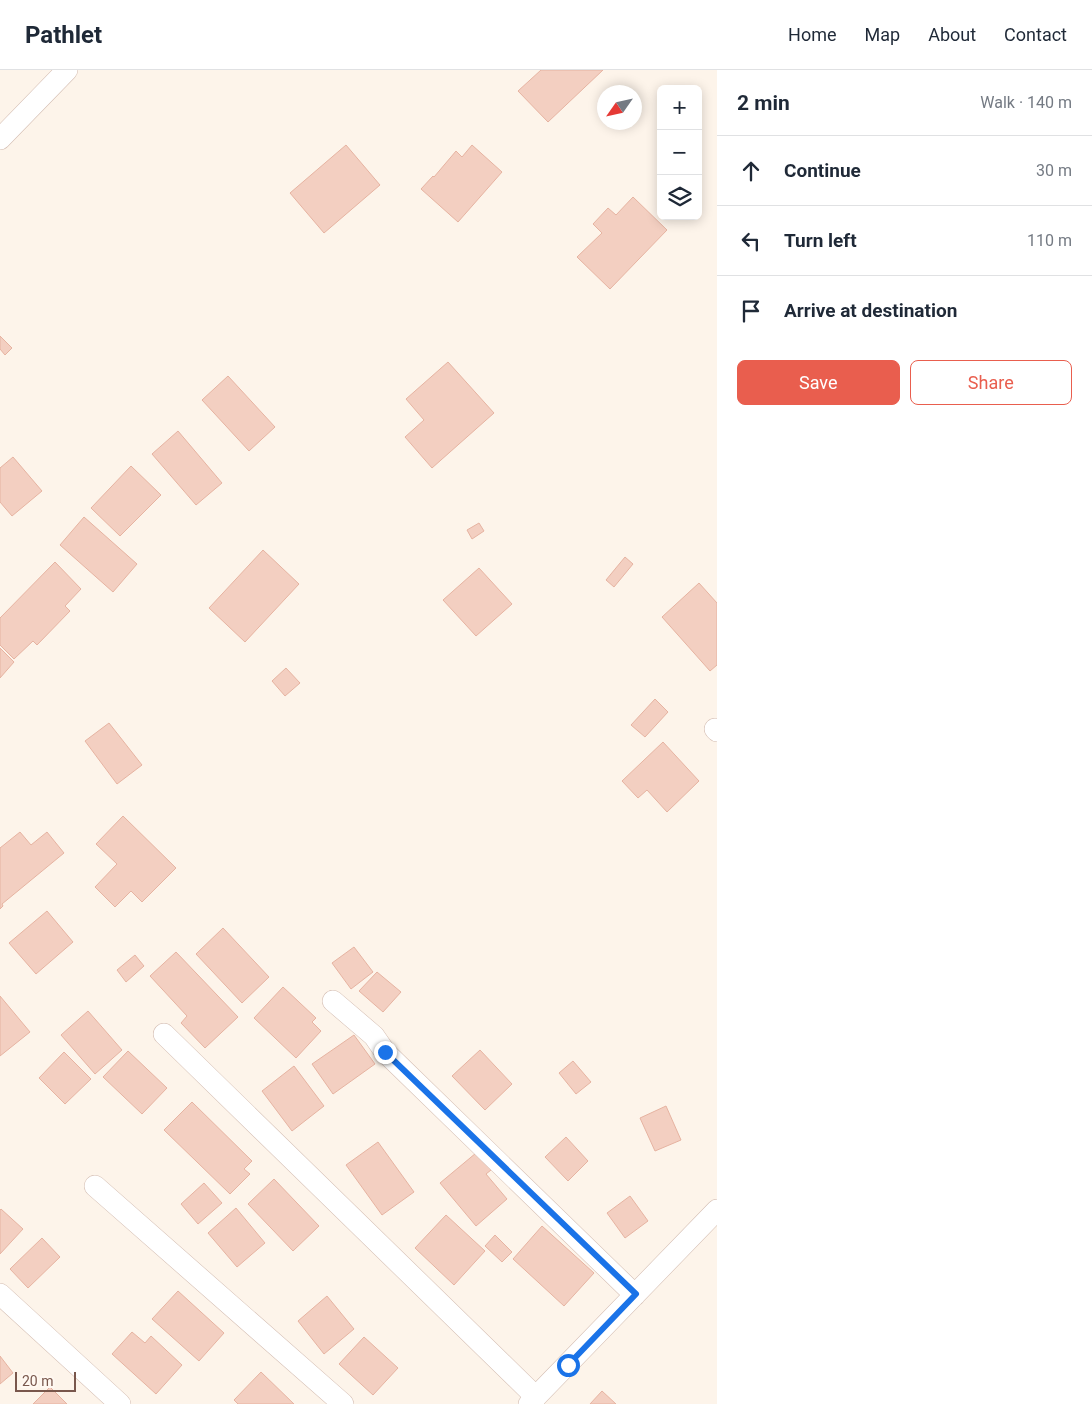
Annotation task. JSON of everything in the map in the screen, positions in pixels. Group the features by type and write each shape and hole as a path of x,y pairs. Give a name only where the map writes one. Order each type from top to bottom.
{"street":[{"path":"0,139 67,70"},
{"path":"333,1001 374,1036 385,1052 636,1294"},
{"path":"164,1034 533,1400 717,1210"},
{"path":"95,1186 343,1404"},
{"path":"0,1294 120,1404"}],"building":[{"path":"541,70 603,70 548,122 518,91"},
{"path":"346,145 380,185 324,233 290,193"},
{"path":"472,145 502,172 458,222 421,189 456,151 462,157"},
{"path":"633,197 667,230 610,289 577,257 602,233 593,224 608,208 616,215"},
{"path":"0,336 12,348 5,355 0,349"},
{"path":"448,362 494,413 432,468 405,437 424,420 406,399"},
{"path":"228,376 275,427 249,451 202,400"},
{"path":"178,431 222,483 196,505 152,454"},
{"path":"13,457 42,491 12,516 0,502 0,468"},
{"path":"131,466 161,495 120,536 91,508"},
{"path":"84,517 137,564 113,592 60,545"},
{"path":"479,523 484,531 472,539 467,530"},
{"path":"263,550 299,584 245,642 209,608"},
{"path":"625,557 633,564 614,587 606,580"},
{"path":"55,562 81,589 65,606 70,611 37,645 33,641 14,659 0,645 0,618"},
{"path":"479,568 512,604 476,636 443,600"},
{"path":"699,583 717,603 717,665 710,671 662,617"},
{"path":"0,648 14,662 0,678"},
{"path":"286,668 300,683 285,696 272,681"},
{"path":"655,699 668,712 645,737 631,725"},
{"path":"109,723 142,765 117,784 85,741"},
{"path":"663,742 699,781 667,812 647,790 638,798 622,781"},
{"path":"123,816 176,868 142,902 131,891 115,907 95,887 117,864 96,844"},
{"path":"20,832 31,845 47,832 64,853 2,904 3,906 0,909 0,848"},
{"path":"47,911 73,942 36,974 9,943"},
{"path":"223,928 269,977 242,1003 196,954"},
{"path":"354,947 373,972 351,989 332,963"},
{"path":"176,952 238,1017 205,1048 181,1023 187,1016 150,976"},
{"path":"135,955 144,966 126,982 117,970"},
{"path":"377,972 401,992 383,1012 359,991"},
{"path":"283,987 316,1018 312,1022 321,1031 296,1058 254,1018"},
{"path":"0,996 30,1032 0,1056"},
{"path":"88,1011 122,1050 95,1074 61,1035"},
{"path":"354,1035 375,1064 333,1094 312,1064"},
{"path":"480,1050 512,1084 485,1110 452,1076"},
{"path":"128,1051 167,1088 142,1114 103,1077"},
{"path":"64,1052 91,1079 65,1104 39,1078"},
{"path":"573,1061 591,1082 576,1094 559,1073"},
{"path":"294,1066 324,1106 292,1131 262,1091"},
{"path":"192,1102 252,1161 244,1169 250,1174 230,1194 164,1130"},
{"path":"666,1106 681,1140 655,1151 640,1118"},
{"path":"566,1137 588,1161 568,1181 545,1157"},
{"path":"378,1142 414,1192 382,1215 346,1165"},
{"path":"476,1153 491,1170 486,1174 507,1199 476,1226 440,1183"},
{"path":"274,1179 319,1226 293,1251 248,1204"},
{"path":"204,1183 222,1203 198,1224 181,1204"},
{"path":"630,1196 648,1221 625,1238 607,1213"},
{"path":"236,1208 265,1243 237,1267 208,1233"},
{"path":"0,1210 23,1229 0,1254"},
{"path":"446,1215 485,1251 454,1285 415,1248"},
{"path":"542,1226 594,1273 564,1306 513,1259"},
{"path":"495,1235 512,1252 502,1262 485,1246"},
{"path":"42,1238 60,1257 28,1288 10,1269"},
{"path":"178,1291 224,1333 199,1361 152,1319"},
{"path":"327,1296 354,1329 324,1354 298,1321"},
{"path":"132,1332 145,1343 151,1336 182,1365 156,1394 112,1354"},
{"path":"364,1337 398,1368 373,1395 339,1364"},
{"path":"0,1356 13,1373 0,1384"},
{"path":"261,1372 294,1404 238,1404 234,1400"},
{"path":"50,1387 67,1404 33,1404"},
{"path":"602,1391 616,1404 590,1404"}],"route":[{"path":"385,1052 636,1294 568,1365"}]}
